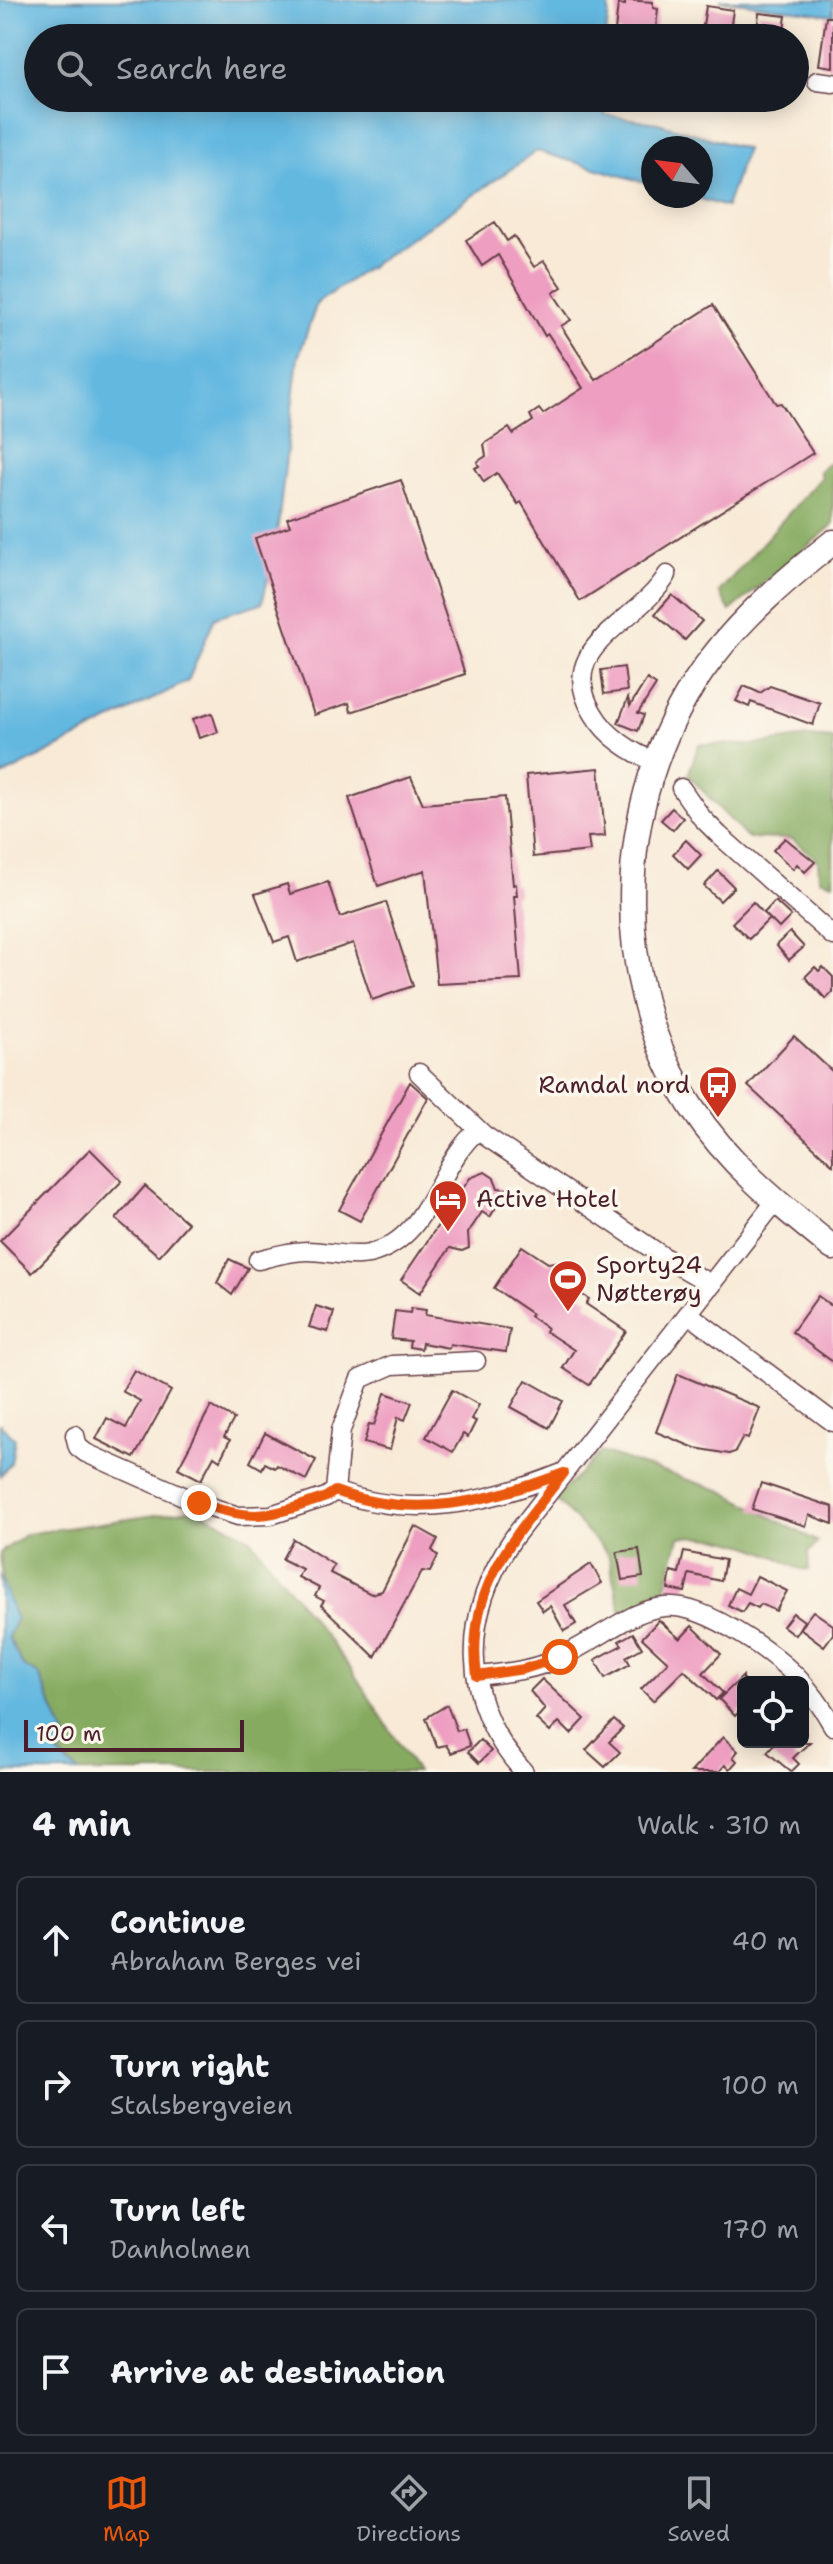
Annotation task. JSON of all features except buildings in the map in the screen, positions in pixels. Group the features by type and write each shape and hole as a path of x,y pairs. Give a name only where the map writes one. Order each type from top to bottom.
{"main road":[{"path":"833,542 748,616 710,659 681,707 656,762 642,808 634,854 632,915 643,994 657,1038 674,1077 696,1114 736,1164 775,1202 833,1248"}],"street":[{"path":"656,762 632,752 596,719 585,700 582,675 592,650 667,575"},
{"path":"681,788 711,827 833,936"},
{"path":"419,1073 478,1130 664,1257 712,1285"},
{"path":"258,1260 307,1251 365,1255 383,1247 419,1222 455,1157 478,1130"},
{"path":"524,1772 495,1732 477,1676 474,1631 488,1581 514,1537 775,1202"},
{"path":"690,1315 833,1422"},
{"path":"335,1491 341,1430 360,1379 392,1365 476,1361"},
{"path":"75,1435 78,1447 86,1453 199,1503 238,1516 271,1515 335,1491 365,1502 426,1508 470,1503 564,1473"},
{"path":"477,1676 541,1665 632,1615 656,1607 689,1607 715,1618 792,1670 818,1701 833,1726"}],"green space":[{"path":"833,460 833,525 730,611 719,592 821,477 819,471"},
{"path":"808,737 833,739 833,883 819,879 818,860 792,839 747,838 688,775 699,744 752,745"},
{"path":"601,1452 723,1491 818,1542 808,1553 809,1570 739,1543 716,1538 679,1537 663,1597 621,1612 608,1554 555,1499"},
{"path":"196,1509 250,1538 351,1669 417,1772 79,1772 58,1754 68,1743 39,1675 23,1667 8,1637 16,1620 5,1597 0,1553 26,1534"}],"water":[{"path":"0,0 610,0 607,24 24,24 24,112 605,112 605,115 658,123 702,136 641,136 641,181 537,151 317,303 298,358 275,550 262,603 215,617 188,681 0,777"},
{"path":"720,0 833,0 833,15"},
{"path":"713,139 746,149 726,207 713,203"},
{"path":"0,1424 15,1439 11,1463 0,1476"},
{"path":"0,1575 16,1620 8,1637 23,1666 39,1675 68,1743 58,1755 79,1772 0,1772"}],"place":[{"name":"Ramdal nord","path":"718,1119"},
{"name":"Active Hotel","path":"448,1233"},
{"name":"Sporty24 Nøtterøy","path":"568,1313"}],"route":[{"path":"199,1503 238,1516 256,1518 326,1497 335,1491 365,1502 426,1508 457,1506 564,1473 501,1557 488,1581 474,1631 477,1676 524,1669 560,1657"}]}
